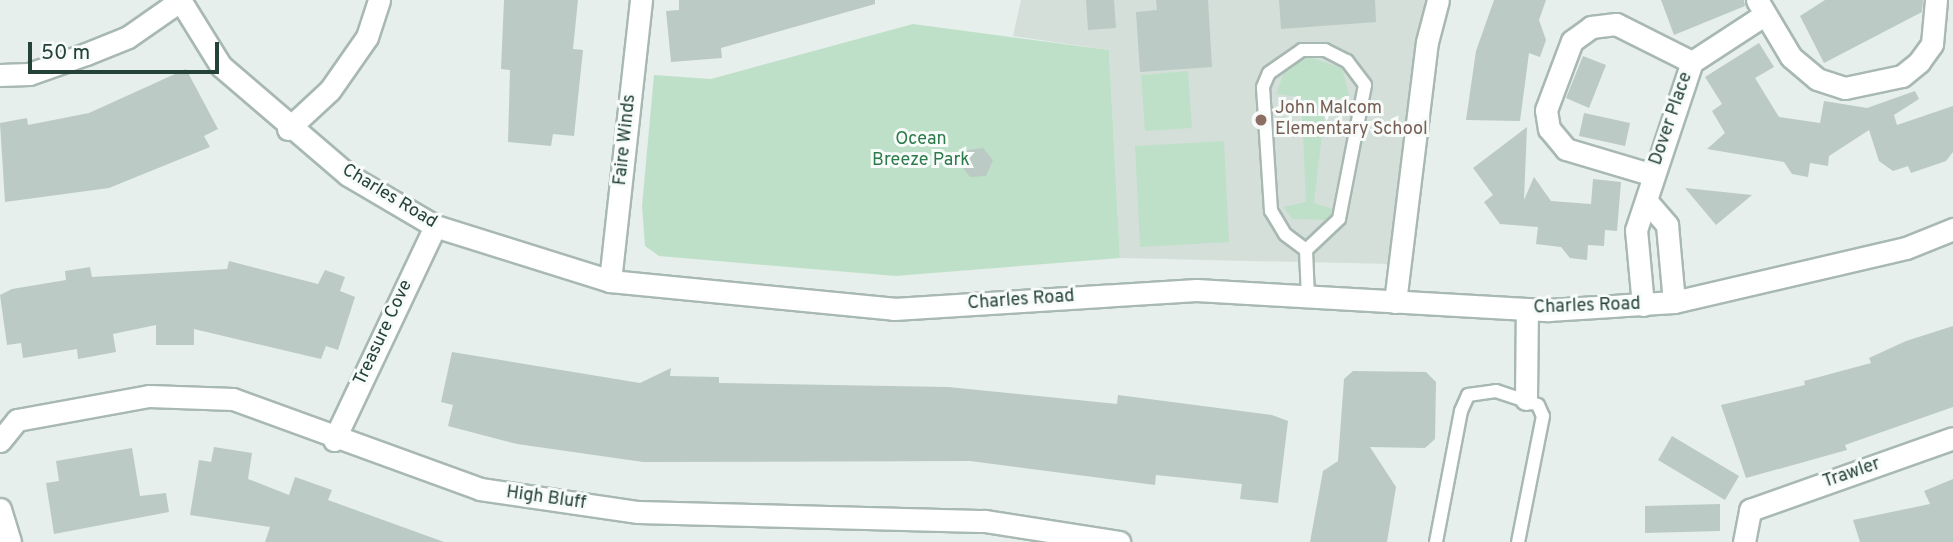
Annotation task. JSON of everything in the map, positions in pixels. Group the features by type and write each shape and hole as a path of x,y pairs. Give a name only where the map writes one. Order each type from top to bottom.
{"street":[{"path":"0,75 29,74 128,37 181,0"},
{"name":"Charles Road","path":"181,0 220,66 288,129 348,175 435,226 610,281 894,309 1196,290 1520,309 1643,305 1674,302 1906,248 1953,229"},
{"path":"288,129 330,90 366,37 379,0"},
{"name":"Faire Winds","path":"610,281 641,0"},
{"path":"1395,302 1438,0"},
{"name":"Dover Place","path":"1643,305 1636,230 1649,204 1653,175 1692,62 1760,7 1791,57 1817,79 1870,86 1902,76 1919,62 1932,44 1936,0"},
{"name":"Dover Place","path":"1653,175 1566,149 1549,130 1546,110 1572,41 1591,26 1616,24 1692,62"},
{"path":"1649,204 1667,225 1674,302"},
{"name":"Treasure Cove","path":"334,440 435,226"},
{"path":"1519,396 1520,309"},
{"name":"High Bluff","path":"0,441 16,420 149,396 233,399 334,440 480,489 638,512 985,521 1119,542"},
{"name":"Trawler","path":"1745,542 1750,510 1953,438"},
{"path":"0,509 10,542"}],"lane":[{"path":"1306,250 1285,234 1271,211 1263,87 1284,59 1325,50 1361,72 1365,85 1339,219 1306,250 1308,297"},
{"path":"1436,542 1468,395 1519,396 1543,416 1518,542"}],"shaded area":[{"name":"John Malcom Elementary School","path":"1021,0 1425,0 1390,264 1120,258 1109,50 1013,36"}],"green space":[{"name":"Ocean Breeze Park","path":"913,24 1109,50 1120,258 895,276 659,256 645,246 642,206 654,75 711,79"},
{"path":"1309,57 1342,68 1350,98 1326,100 1314,203 1333,209 1328,220 1292,219 1283,207 1306,202 1301,97 1276,94 1286,67"},
{"path":"1188,71 1192,128 1145,131 1141,75"},
{"path":"1224,141 1229,242 1140,247 1135,146"}],"building":[{"path":"504,0 578,0 573,49 583,50 574,136 553,134 551,146 508,142 510,70 501,69"},
{"path":"679,0 875,0 875,4 721,48 722,58 671,62 666,11 679,10"},
{"path":"1086,0 1114,0 1116,28 1088,30"},
{"path":"1156,0 1208,0 1212,67 1140,72 1136,12 1157,10"},
{"path":"1279,0 1375,0 1376,22 1281,29"},
{"path":"1494,0 1546,0 1539,20 1546,40 1540,57 1529,53 1520,121 1466,120 1476,51"},
{"path":"1661,0 1744,0 1745,6 1674,35"},
{"path":"1825,0 1923,0 1922,12 1824,63 1800,16"},
{"path":"1759,43 1774,67 1755,78 1779,117 1820,123 1824,101 1867,108 1915,91 1919,99 1894,115 1897,125 1953,106 1953,152 1946,161 1911,173 1908,166 1893,171 1879,161 1869,130 1829,156 1828,166 1810,163 1808,177 1792,174 1784,162 1707,149 1725,133 1712,111 1722,104 1705,77"},
{"path":"1583,56 1606,65 1589,108 1566,98"},
{"path":"186,69 218,129 204,136 210,147 109,188 5,202 0,123 27,118 28,125 89,113"},
{"path":"1584,113 1630,123 1625,146 1579,136"},
{"path":"1527,127 1524,200 1534,177 1551,201 1591,204 1593,179 1621,182 1617,231 1605,230 1604,246 1588,245 1587,260 1570,258 1561,247 1536,244 1538,227 1500,224 1484,202 1493,195 1473,168"},
{"path":"983,148 993,160 986,176 970,177 960,164 967,150"},
{"path":"1685,188 1752,195 1716,225"},
{"path":"229,261 318,284 325,270 345,277 340,291 355,297 338,350 326,346 321,359 194,329 194,345 156,345 156,325 113,334 116,352 78,359 77,349 23,358 21,343 7,345 0,295 12,289 66,280 65,271 90,267 92,277 227,269"},
{"path":"1953,326 1953,407 1845,445 1847,450 1746,478 1721,405 1805,385 1804,381 1871,363 1869,358 1906,341"},
{"path":"452,352 640,383 671,368 670,376 719,377 719,383 948,387 1117,404 1118,395 1272,415 1288,421 1278,503 1240,499 1242,484 1156,475 1155,485 970,461 643,462 517,444 448,426 453,405 441,402"},
{"path":"1353,371 1426,372 1436,382 1435,439 1425,448 1370,447 1396,487 1387,542 1310,542 1323,471 1338,461 1344,379"},
{"path":"1672,436 1739,476 1725,500 1658,460"},
{"path":"214,447 252,453 248,479 289,495 295,477 332,490 328,500 444,542 265,542 270,527 190,515 199,460 211,462"},
{"path":"132,448 140,496 166,493 169,512 54,534 46,483 59,481 56,461"},
{"path":"1953,479 1953,542 1860,542 1853,520 1930,504 1924,491"},
{"path":"1720,504 1720,531 1645,533 1645,506"}],"place":[{"name":"John Malcom Elementary School","path":"1261,120"}]}
